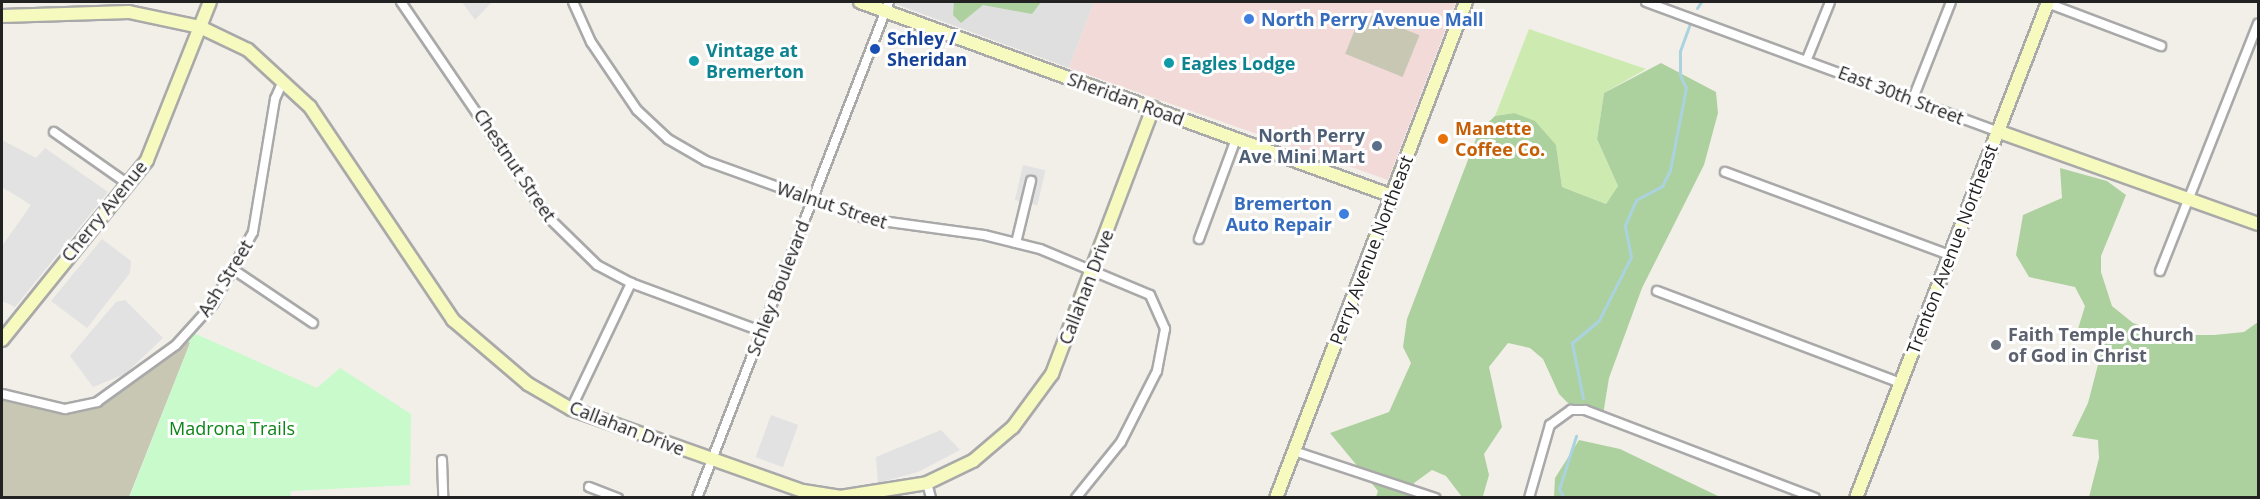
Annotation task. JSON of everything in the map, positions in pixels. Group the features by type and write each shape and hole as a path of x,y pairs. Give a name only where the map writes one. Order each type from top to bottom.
{"street":[{"name":"Cherry Avenue","path":"2,340 128,184 168,116 210,2"},
{"name":"Chestnut Street","path":"401,2 547,216 597,265 630,283 761,331"},
{"name":"Walnut Street","path":"573,2 591,42 637,110 668,139 706,161 811,201 902,228 1016,243 1094,268 1150,296 1164,316 1166,340 1141,408 1105,465 1076,498"},
{"name":"Sheridan Road","path":"860,2 887,6 1392,196"},
{"name":"Perry Avenue Northeast","path":"1276,498 1466,2"},
{"name":"East 30th Street","path":"1646,2 1807,59 1912,101 2259,224"},
{"path":"1807,59 1830,2"},
{"path":"1912,101 1951,2"},
{"path":"2047,2 2161,46"},
{"name":"Trenton Avenue Northeast","path":"1856,498 2047,2"},
{"name":"Schley Boulevard","path":"697,498 887,6"},
{"name":"Callahan Drive","path":"2,16 129,12 200,27 248,50 310,107 453,320 528,384 571,409 803,491 840,497 927,483 985,452 1036,397 1052,374 1153,108"},
{"path":"2160,271 2259,24"},
{"name":"Ash Street","path":"2,394 64,409 111,397 176,345 234,270 253,232 275,99 283,81"},
{"path":"54,132 128,184"},
{"path":"1199,239 1236,139"},
{"path":"1725,172 1949,255"},
{"path":"1016,243 1031,181"},
{"path":"234,270 313,322"},
{"path":"571,409 630,283"},
{"path":"1657,291 1900,384"},
{"path":"1529,498 1550,425 1571,410 1585,410 1815,498"},
{"path":"1294,451 1434,498"},
{"path":"442,460 443,498"},
{"path":"927,483 931,498"},
{"path":"589,486 618,498"}],"shaded area":[{"path":"462,2 492,2 475,20"},
{"path":"890,2 1094,2 1069,68"},
{"path":"1094,2 1456,2 1388,180 1069,68"},
{"path":"1362,12 1419,35 1403,77 1345,54"},
{"path":"2,140 36,158 45,148 108,192 15,307 2,301 2,246 31,205 2,187"},
{"path":"1023,165 1045,170 1037,205 1015,200"},
{"path":"102,239 131,261 130,273 87,328 51,301"},
{"path":"125,300 163,338 125,374 93,387 70,356 116,302"},
{"path":"184,337 190,343 129,497 2,497 2,394 46,407 97,402 123,389"},
{"path":"771,415 798,425 783,467 756,457"},
{"path":"941,430 960,450 918,472 878,483 876,457"}],"green space":[{"path":"954,2 1041,2 1032,14 983,5 961,23 953,15"},
{"path":"1529,29 1646,69 1604,93 1597,139 1618,186 1606,204 1562,187 1556,145 1514,113 1495,116"},
{"path":"1661,63 1716,92 1718,113 1704,165 1642,288 1609,378 1603,415 1571,406 1559,394 1543,359 1530,348 1508,343 1489,367 1502,427 1484,454 1489,475 1483,496 1462,497 1446,476 1432,470 1414,483 1411,497 1376,497 1378,491 1330,433 1389,412 1411,363 1403,347 1407,319 1479,131 1495,116 1514,113 1535,121 1556,145 1562,187 1606,204 1618,186 1597,139 1604,93"},
{"path":"2060,168 2107,181 2126,195 2101,256 2101,272 2112,306 2133,323 2167,335 2214,335 2244,332 2258,322 2258,497 2089,497 2099,458 2098,440 2072,436 2088,403 2107,330 2074,342 2085,306 2075,287 2029,277 2016,255 2023,215 2062,198"},
{"name":"Madrona Trails","path":"189,331 317,388 340,368 411,414 410,485 291,491 290,498 129,498 190,343 184,337"},
{"path":"1579,440 1620,449 1720,497 1554,497 1555,478"}],"waterway":[{"path":"1697,8 1701,2"},
{"path":"1583,398 1572,343 1599,320 1631,257 1625,225 1636,200 1662,186 1670,170 1686,88 1680,75 1680,51 1690,23"},
{"path":"1564,498 1559,489 1576,436"}],"place":[{"name":"North Perry Avenue Mall","path":"1249,19"},
{"name":"Schley / Sheridan","path":"875,49"},
{"name":"Vintage at Bremerton","path":"694,61"},
{"name":"Eagles Lodge","path":"1169,63"},
{"name":"Manette Coffee Co.","path":"1443,139"},
{"name":"North Perry Ave Mini Mart","path":"1377,146"},
{"name":"Bremerton Auto Repair","path":"1344,214"},
{"name":"Faith Temple Church of God in Christ","path":"1996,345"}]}
